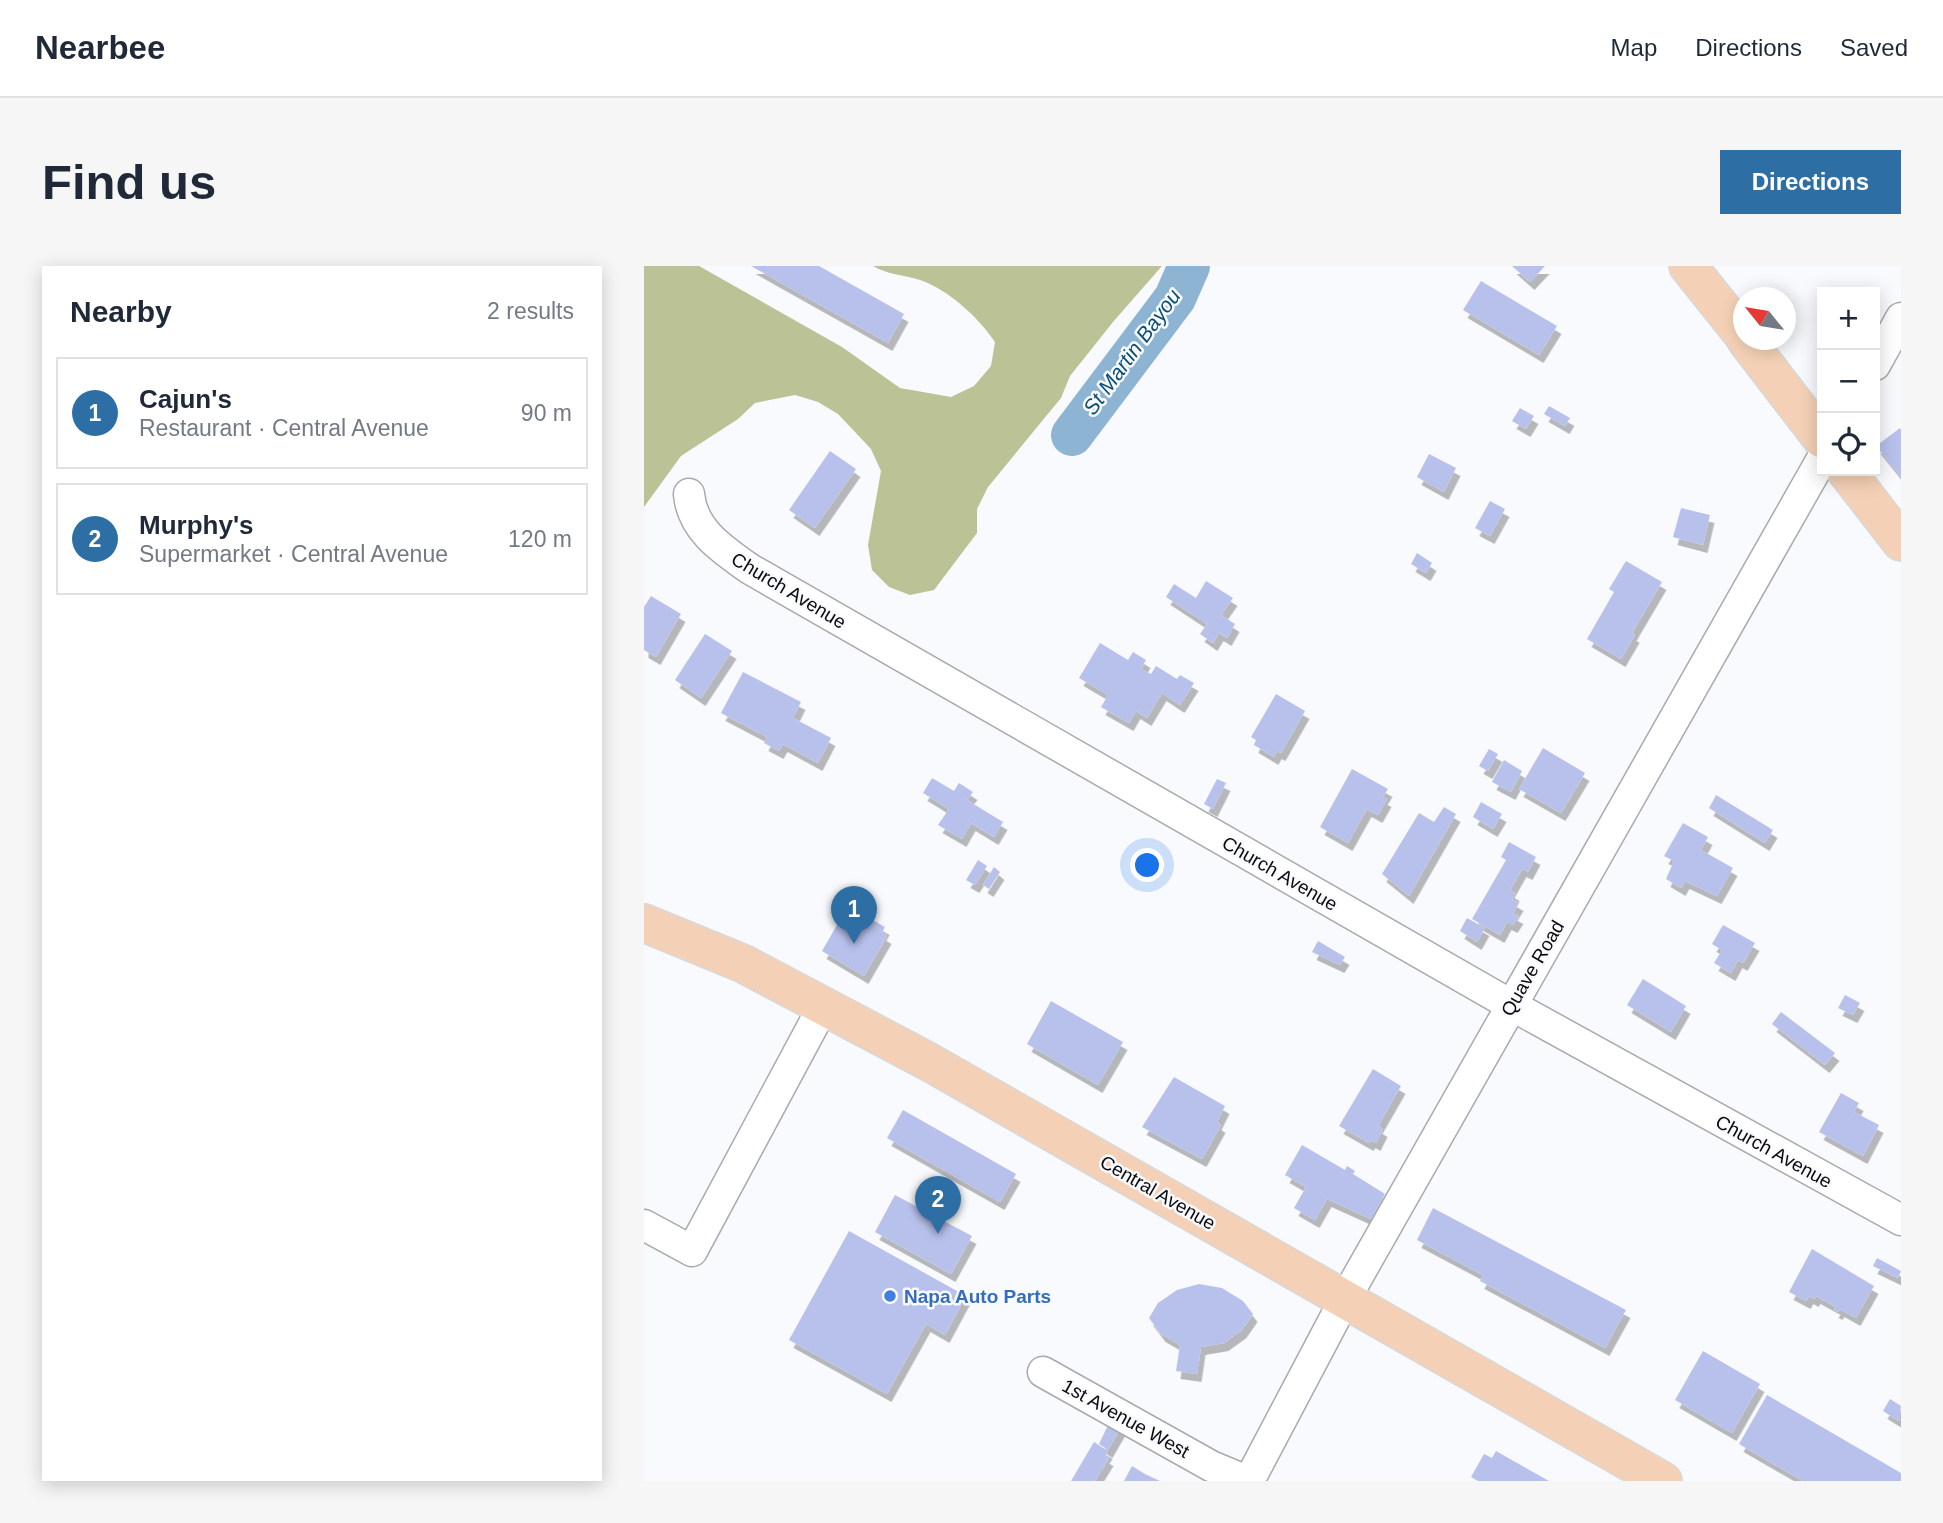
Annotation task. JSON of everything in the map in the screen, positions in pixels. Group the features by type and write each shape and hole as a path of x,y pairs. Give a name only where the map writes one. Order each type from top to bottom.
{"main road":[{"path":"1688,266 1733,323"},
{"path":"1754,350 1817,432"},
{"path":"1850,476 1901,542"},
{"name":"Central Avenue","path":"644,923 744,964 929,1062 1663,1481"}],"street":[{"path":"1880,356 1901,318"},
{"name":"Quave Road","path":"1248,1481 1345,1299 1817,468"},
{"name":"Church Avenue","path":"689,494 690,506 699,526 721,549 750,569 1511,1005 1901,1220"},
{"path":"644,1225 692,1251 824,1005"},
{"name":"1st Avenue West","path":"1043,1372 1211,1466 1248,1481"}],"green space":[{"path":"644,266 699,266 842,347 900,388 951,397 974,386 991,366 995,342 971,314 942,290 920,280 889,273 873,266 1162,266 1070,376 1061,398 988,487 977,509 977,533 934,590 910,595 889,587 872,570 868,545 881,471 871,449 838,414 818,402 795,395 755,403 738,419 681,456 644,507"}],"building":[{"path":"751,266 819,266 904,314 888,343"},
{"path":"1512,266 1545,266 1530,282"},
{"path":"1481,281 1557,326 1539,355 1463,310"},
{"path":"1549,406 1570,418 1565,426 1544,414"},
{"path":"1520,408 1534,416 1526,429 1512,421"},
{"path":"1900,428 1901,477 1880,451 1880,443"},
{"path":"830,451 856,469 815,528 789,510"},
{"path":"1429,454 1456,468 1444,492 1417,477"},
{"path":"1490,501 1505,509 1490,536 1475,528"},
{"path":"1681,508 1710,515 1703,545 1673,537"},
{"path":"1417,553 1432,563 1426,573 1411,564"},
{"path":"1626,561 1662,582 1632,633 1635,635 1621,659 1587,639 1614,592 1609,589"},
{"path":"1206,581 1233,598 1221,615 1235,624 1227,638 1219,633 1213,643 1200,634 1207,624 1166,597 1174,584 1196,598"},
{"path":"651,596 681,614 656,657 644,650 644,607"},
{"path":"705,634 732,651 701,698 675,680"},
{"path":"1100,643 1128,660 1133,652 1146,660 1141,669 1151,674 1156,666 1177,679 1180,675 1194,683 1180,705 1162,693 1147,718 1136,711 1129,723 1101,707 1108,695 1079,678"},
{"path":"743,672 801,702 793,718 831,738 818,763 783,744 779,751 764,743 767,737 721,713"},
{"path":"1276,694 1305,711 1281,753 1277,751 1274,757 1254,745 1256,740 1251,737"},
{"path":"1543,748 1585,773 1561,813 1519,789"},
{"path":"1489,749 1498,754 1488,771 1479,766"},
{"path":"1504,760 1522,771 1511,792 1492,782"},
{"path":"1352,769 1388,789 1383,797 1387,799 1378,815 1367,809 1348,843 1320,827"},
{"path":"932,778 954,791 959,783 973,792 967,800 1003,822 994,837 971,823 962,839 938,825 949,809 923,793"},
{"path":"1217,779 1226,783 1213,809 1204,804"},
{"path":"1716,795 1773,830 1765,843 1709,808"},
{"path":"1481,802 1502,814 1493,829 1473,817"},
{"path":"1444,807 1456,814 1409,896 1382,874 1419,813 1434,822"},
{"path":"1683,823 1708,837 1701,850 1733,868 1717,896 1685,881 1681,888 1666,879 1674,861 1664,856"},
{"path":"1509,842 1536,857 1528,872 1522,869 1510,890 1515,893 1512,899 1519,903 1513,913 1519,916 1513,925 1507,922 1500,935 1472,919 1506,860 1501,857"},
{"path":"978,860 987,866 975,885 966,880"},
{"path":"994,867 1000,872 989,889 983,885"},
{"path":"850,907 885,927 882,933 887,936 864,976 822,951"},
{"path":"1467,918 1485,928 1477,942 1460,931"},
{"path":"1723,925 1755,943 1743,963 1738,960 1731,973 1714,963 1722,950 1712,944"},
{"path":"1318,941 1345,957 1340,965 1312,952"},
{"path":"1643,979 1686,1006 1671,1032 1627,1005"},
{"path":"1845,995 1860,1003 1853,1015 1838,1008"},
{"path":"1051,1001 1123,1042 1098,1085 1027,1044"},
{"path":"1781,1012 1835,1053 1825,1065 1772,1024"},
{"path":"1373,1069 1401,1086 1378,1126 1383,1129 1376,1143 1371,1140 1369,1143 1339,1126"},
{"path":"1174,1077 1225,1106 1217,1122 1221,1125 1202,1159 1142,1127"},
{"path":"1841,1093 1859,1103 1854,1112 1879,1125 1863,1156 1819,1132"},
{"path":"903,1110 1016,1174 1000,1202 887,1138"},
{"path":"1302,1145 1345,1170 1347,1166 1355,1171 1353,1174 1385,1194 1371,1219 1327,1199 1315,1220 1294,1208 1306,1187 1285,1175"},
{"path":"895,1195 972,1236 951,1274 875,1232"},
{"path":"1433,1208 1626,1310 1605,1348 1480,1281 1483,1275 1417,1240"},
{"path":"849,1231 966,1296 945,1335 926,1324 887,1394 789,1340"},
{"path":"1812,1249 1874,1286 1856,1318 1840,1309 1838,1312 1834,1310 1836,1307 1816,1296 1814,1299 1809,1296 1806,1301 1789,1292"},
{"path":"1877,1258 1901,1271 1898,1278 1873,1266"},
{"path":"1199,1284 1222,1288 1243,1301 1253,1314 1242,1330 1224,1343 1201,1347 1197,1374 1176,1371 1180,1345 1161,1334 1149,1318 1158,1303 1177,1290"},
{"path":"1703,1351 1760,1384 1732,1433 1675,1400"},
{"path":"1767,1395 1901,1473 1901,1481 1803,1481 1739,1444"},
{"path":"1890,1399 1901,1406 1899,1421 1883,1411"},
{"path":"1126,1419 1108,1450 1099,1444 1110,1421"},
{"path":"1094,1442 1108,1451 1105,1456 1109,1458 1095,1481 1071,1481"},
{"path":"1496,1451 1549,1481 1478,1481 1471,1477 1484,1454 1492,1458"},
{"path":"1132,1466 1145,1474 1160,1481 1124,1481"}],"waterway":[{"name":"St Martin Bayou","path":"1072,435 1175,298 1189,266"}],"place":[{"name":"Cajun's","path":"854,944"},
{"name":"Murphy's","path":"938,1234"},
{"name":"Napa Auto Parts","path":"890,1296"}]}
